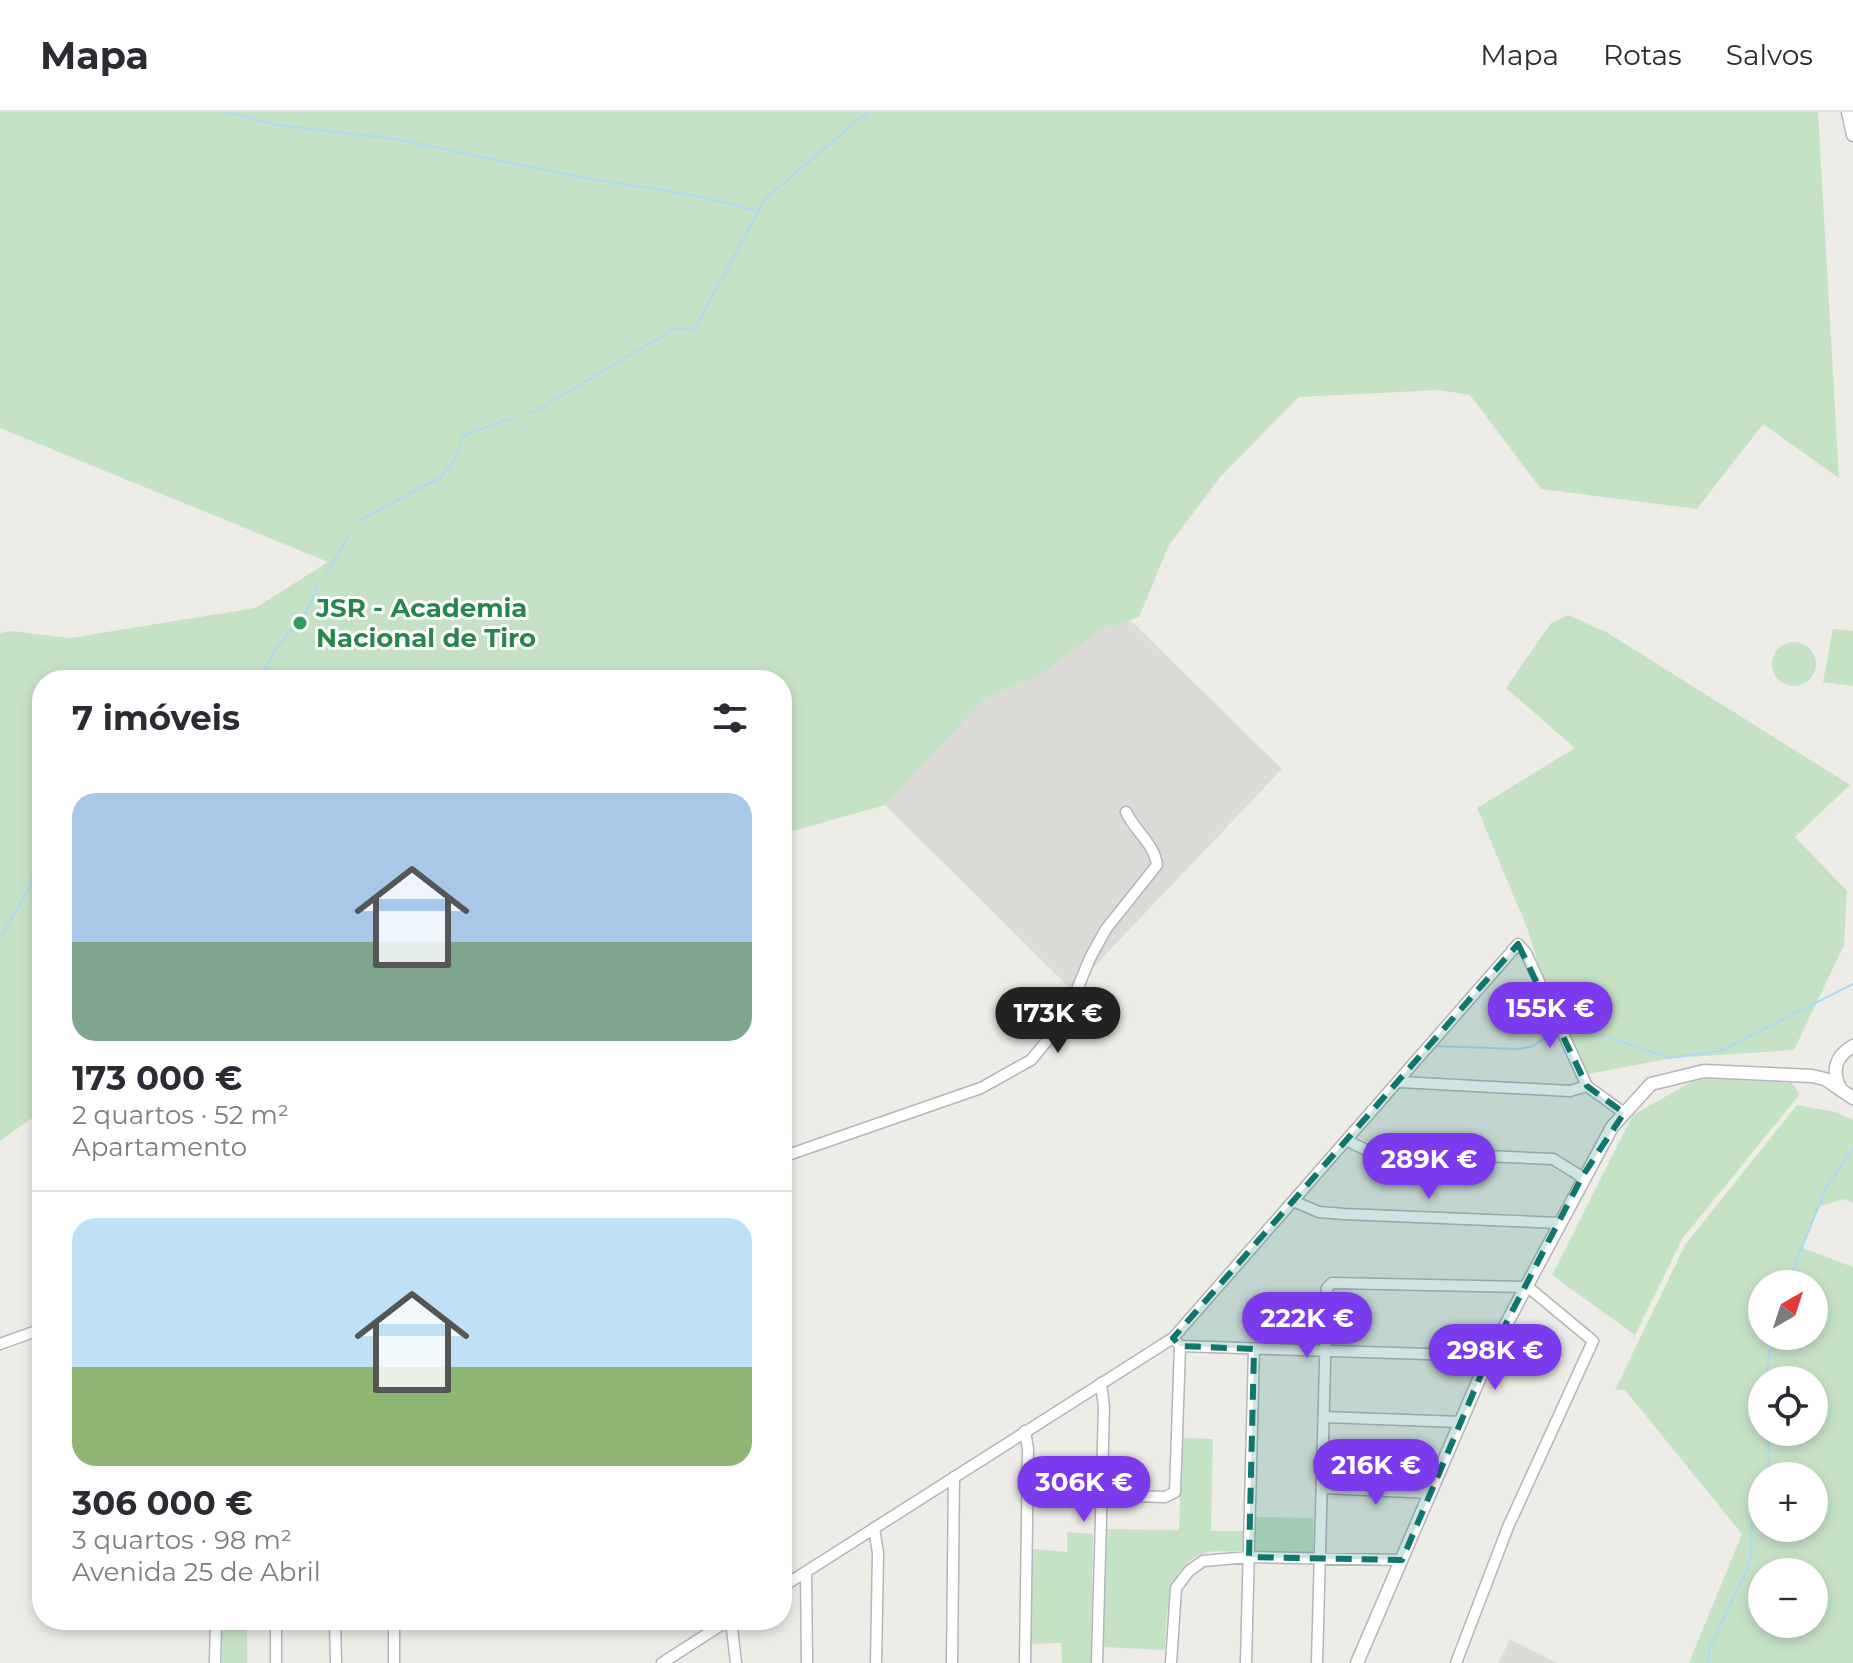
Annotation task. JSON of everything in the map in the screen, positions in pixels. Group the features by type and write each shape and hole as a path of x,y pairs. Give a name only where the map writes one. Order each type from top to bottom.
{"street":[{"path":"1848,112 1853,135"},
{"path":"792,1154 981,1088 1031,1060 1065,1019 1090,958 1106,929 1157,865 1156,852 1136,832 1126,812"},
{"path":"792,1581 1101,1383 1176,1342 1293,1201 1518,944 1526,953 1587,1086 1624,1113"},
{"path":"1789,1073 1827,1067 1853,1046"},
{"path":"1837,1060 1835,1071 1841,1090"},
{"path":"1357,1663 1489,1356 1528,1287 1582,1177 1624,1113 1651,1084 1704,1071 1789,1073 1825,1079 1853,1098"},
{"path":"1400,1082 1570,1091 1587,1086"},
{"path":"1348,1141 1368,1151 1553,1159 1582,1177"},
{"path":"1293,1201 1319,1212 1561,1223"},
{"path":"1317,1663 1327,1288 1332,1283 1528,1287 1593,1341 1508,1527 1456,1663"},
{"path":"0,1344 32,1333"},
{"path":"1176,1342 1254,1349 1489,1356"},
{"path":"1102,1495 1165,1497 1175,1492 1176,1342"},
{"path":"1246,1663 1254,1349"},
{"path":"1097,1663 1102,1495 1101,1383"},
{"path":"1324,1417 1460,1422"},
{"path":"1025,1431 1028,1449 1025,1663"},
{"path":"952,1663 954,1477"},
{"path":"1323,1488 1431,1493"},
{"path":"874,1528 878,1553 876,1663"},
{"path":"1171,1663 1172,1605 1180,1581 1203,1561 1249,1557 1402,1560"},
{"path":"806,1572 807,1663"},
{"path":"215,1663 216,1630"},
{"path":"276,1630 276,1663"},
{"path":"335,1630 336,1663"},
{"path":"394,1630 394,1663"},
{"path":"664,1662 714,1630"},
{"path":"731,1630 736,1663"}],"highlighted area":[{"path":"1518,944 1587,1086 1624,1113 1582,1177 1489,1356 1402,1560 1249,1557 1254,1349 1180,1346 1173,1338"}],"shaded area":[{"path":"1130,620 1282,769 1072,990 885,805 984,700 1041,674 1099,631"},
{"path":"1510,1639 1557,1663 1498,1663"}],"green space":[{"path":"0,112 1818,112 1839,478 1763,424 1697,509 1541,489 1470,395 1439,390 1299,397 1221,476 1169,545 1139,617 1099,631 1041,674 984,700 885,805 792,831 792,670 32,670 32,1118 0,1141 0,633 11,631 70,638 255,608 328,562 0,428"},
{"path":"1568,615 1608,633 1850,785 1795,837 1847,891 1844,945 1794,1050 1673,1058 1588,1074 1548,995 1527,928 1477,808 1575,748 1506,688 1551,623"},
{"path":"1833,629 1853,631 1853,686 1823,682"},
{"path":"1794,642 1810,648 1816,664 1810,680 1794,686 1778,680 1772,664 1778,648"},
{"path":"1698,1078 1792,1083 1800,1094 1682,1239 1635,1335 1552,1275 1633,1115"},
{"path":"1797,1105 1835,1112 1853,1120 1853,1203 1843,1199 1818,1207 1803,1248 1853,1267 1853,1663 1689,1663 1742,1534 1625,1390 1615,1390 1685,1245"},
{"path":"1182,1438 1213,1439 1211,1531 1243,1531 1243,1552 1205,1553 1182,1569 1170,1594 1165,1650 1103,1647 1107,1529 1179,1530"},
{"path":"1256,1517 1313,1518 1314,1555 1255,1554"},
{"path":"1067,1532 1093,1534 1091,1663 1062,1663 1061,1643 1030,1644 1033,1549 1067,1552"},
{"path":"222,1630 247,1630 247,1663 222,1663"}],"waterway":[{"path":"227,112 277,125 396,139 574,176 692,195 759,211"},
{"path":"532,413 676,328 694,330 765,199 867,112"},
{"path":"358,521 441,477 455,459 463,436 514,417"},
{"path":"327,572 349,535"},
{"path":"265,670 275,650 306,612 318,587"},
{"path":"0,938 32,879"},
{"path":"1563,1027 1579,1027 1669,1058 1720,1051 1853,984"},
{"path":"1433,1046 1519,1049 1533,1046 1557,1029"},
{"path":"1793,1270 1827,1186 1853,1149"},
{"path":"1768,1366 1770,1350"},
{"path":"1768,1446 1769,1462"},
{"path":"1708,1663 1709,1649 1747,1570 1751,1542"}],"place":[{"name":"JSR - Academia Nacional de Tiro","path":"300,623"}]}
